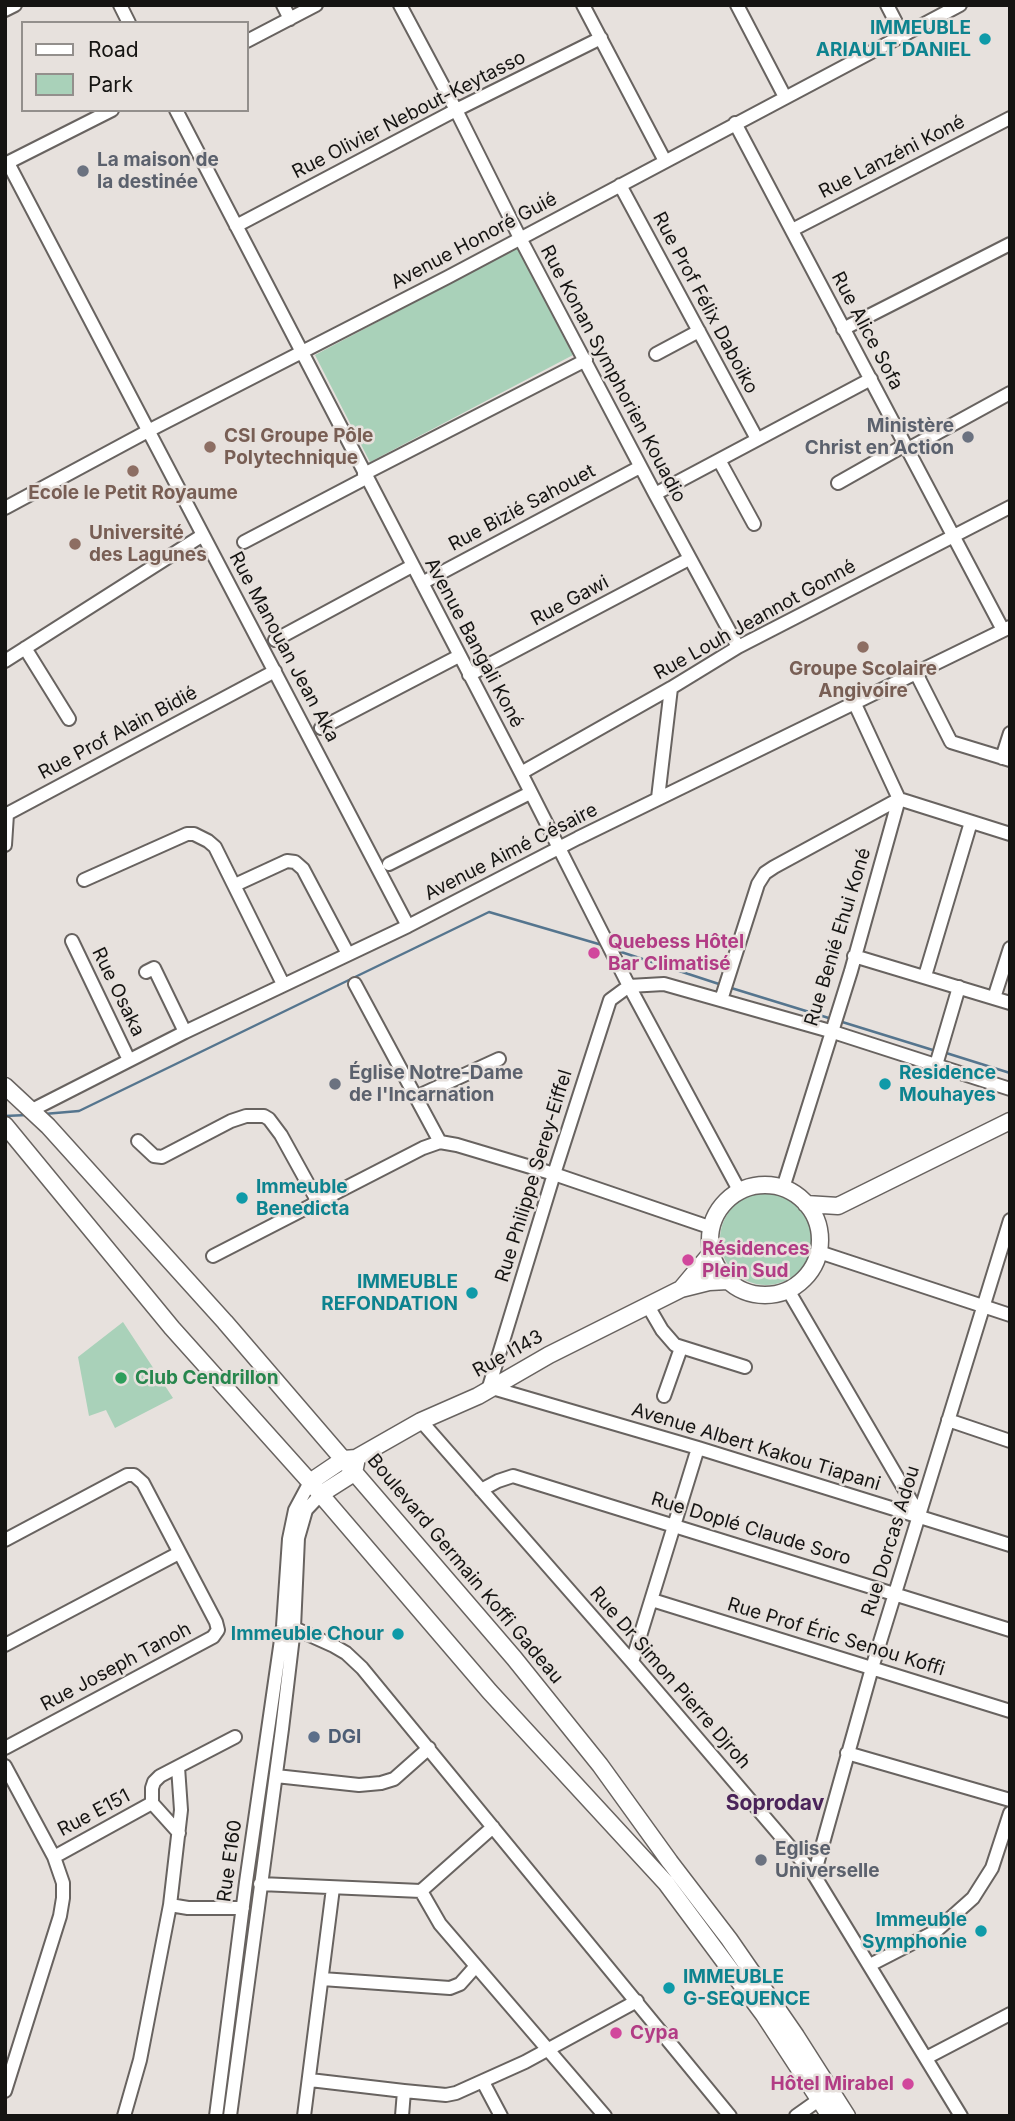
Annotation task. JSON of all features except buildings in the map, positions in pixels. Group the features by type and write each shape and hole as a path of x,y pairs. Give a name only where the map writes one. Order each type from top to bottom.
{"main road":[{"name":"Boulevard Germain Koffi Gadeau","path":"5,1086 48,1126 352,1463 506,1648 607,1774 729,1939 847,2116"},
{"path":"820,1233 838,1206 1008,1120"},
{"path":"5,1125 172,1328 311,1490 490,1692 666,1883 764,2015 830,2116"},
{"path":"765,1185 783,1188 806,1204 815,1218 820,1233 819,1252 813,1267 803,1281 773,1295 757,1295 741,1290 721,1273 712,1252 712,1228 721,1208 740,1192 765,1185"},
{"path":"806,1204 838,1206"},
{"name":"Rue I143","path":"681,1289 712,1252"},
{"name":"Rue I143","path":"311,1490 470,1393 489,1387 681,1289 709,1282 728,1281"}],"street":[{"path":"5,10 15,5"},
{"path":"120,5 128,21"},
{"path":"283,5 290,19"},
{"path":"248,40 316,5"},
{"name":"Rue Konan Symphorien Kouadio","path":"400,5 640,467 738,647"},
{"path":"583,5 665,161"},
{"path":"737,5 785,97"},
{"path":"887,5 903,36"},
{"name":"Avenue Honoré Guié","path":"6,506 960,5"},
{"name":"Rue Olivier Nebout-Keytasso","path":"236,226 456,110 601,38"},
{"path":"6,164 108,112"},
{"name":"Avenue Bangali Koné","path":"177,112 629,986 740,1192"},
{"name":"Rue Lanzéni Koné","path":"792,230 1010,118"},
{"name":"Rue Alice Sofa","path":"735,123 843,330 1006,628"},
{"name":"Rue Manouan Jean Aka","path":"6,164 150,430 408,926"},
{"name":"Rue Prof Félix Daboiko","path":"620,185 757,439"},
{"path":"843,330 1010,244"},
{"path":"656,354 699,331"},
{"path":"244,542 586,360"},
{"path":"655,494 871,379"},
{"path":"838,483 1010,393"},
{"path":"719,460 754,524"},
{"name":"Rue Bizié Sahouet","path":"422,583 640,467"},
{"name":"Rue Louh Jeannot Gonné","path":"521,773 738,647 1010,507"},
{"path":"5,661 203,535"},
{"name":"Rue Gawi","path":"469,676 689,559"},
{"path":"275,640 412,566"},
{"name":"Avenue Aimé Césaire","path":"30,1111 1006,628"},
{"path":"25,648 68,719"},
{"path":"321,729 459,656"},
{"name":"Rue Prof Alain Bidié","path":"5,845 7,814 275,671"},
{"path":"916,673 951,742 1006,759 1010,733"},
{"path":"658,798 671,688"},
{"path":"854,702 899,799"},
{"path":"389,864 530,793"},
{"path":"722,1000 758,884 765,873 899,799 1010,834"},
{"name":"Rue Benié Ehui Koné","path":"783,1188 899,799"},
{"path":"925,976 971,822"},
{"path":"84,880 187,834 194,834 215,847 283,984"},
{"path":"235,885 287,862 295,862 303,869 348,954"},
{"name":"Rue Osaka","path":"72,940 129,1060"},
{"path":"993,998 1010,948"},
{"path":"854,956 1010,1003"},
{"path":"146,972 154,968 185,1032"},
{"path":"355,984 440,1142"},
{"path":"629,986 664,984 830,1031 1009,1089"},
{"name":"Rue Philippe Serey-Eiffel","path":"489,1387 610,1000 629,986"},
{"path":"936,1065 959,987"},
{"path":"415,1097 499,1059"},
{"path":"138,1142 154,1156 162,1157 231,1121 246,1116 264,1116 281,1135 318,1202"},
{"path":"213,1256 423,1148 440,1142 554,1174 712,1228"},
{"name":"Rue Dorcas Adou","path":"814,1875 872,1668 1010,1220"},
{"path":"819,1252 1010,1315"},
{"path":"788,1290 920,1516"},
{"path":"648,1306 669,1339 681,1348 745,1367"},
{"path":"664,1396 681,1348"},
{"name":"Avenue Albert Kakou Tiapani","path":"489,1387 698,1448 1010,1545"},
{"path":"948,1420 1010,1441"},
{"name":"Rue Dr Simon Pierre Djroh","path":"421,1421 814,1875 961,2116"},
{"path":"632,1662 698,1448"},
{"name":"Rue Joseph Tanoh","path":"5,1540 127,1475 140,1478 216,1622 216,1634 5,1748"},
{"name":"Rue Doplé Claude Soro","path":"481,1490 513,1476 1010,1630"},
{"name":"Rue E160","path":"216,2116 285,1612 289,1539 295,1510 311,1490"},
{"name":"Rue E160","path":"230,2116 294,1628 298,1538 311,1490"},
{"path":"5,1645 179,1553"},
{"name":"Rue Prof Éric Senou Koffi","path":"652,1601 1010,1711"},
{"path":"285,1612 294,1628 346,1653 362,1668 730,2116"},
{"name":"Rue E151","path":"179,1833 152,1803 154,1782 235,1737"},
{"path":"276,1776 359,1785 380,1783 394,1779 429,1748"},
{"path":"847,1753 1010,1800"},
{"path":"5,1766 54,1857 63,1883 60,1916 5,2091"},
{"path":"124,2116 140,2060 170,1905 181,1810 178,1767"},
{"name":"Rue E151","path":"54,1857 152,1803"},
{"path":"870,1965 936,1931 973,1898 992,1868 1010,1813"},
{"path":"260,1884 421,1891 493,1827"},
{"path":"304,2116 333,1888"},
{"path":"421,1891 440,1924 605,2116"},
{"path":"170,1905 188,1908 243,1908"},
{"path":"322,1979 450,1988 460,1984 476,1966"},
{"path":"310,2080 446,2095 483,2082 637,2001"},
{"path":"926,2058 1010,2014"},
{"path":"483,2082 501,2116"},
{"path":"401,2116 404,2091"},
{"path":"796,2116 820,2099"}],"green space":[{"path":"517,248 573,355 370,462 315,355"},
{"path":"766,1193 784,1196 799,1206 809,1221 812,1239 809,1257 799,1272 784,1282 766,1285 748,1282 733,1272 723,1257 720,1239 723,1221 733,1206 748,1196"},
{"name":"Club Cendrillon","path":"123,1322 173,1398 115,1428 106,1410 89,1416 78,1357"}],"waterway":[{"path":"44,1114 79,1111 489,912 602,945"},
{"path":"615,950 722,985"},
{"path":"728,987 832,1019"},
{"path":"839,1021 936,1051"},
{"path":"943,1052 1010,1073"},
{"path":"5,1116 27,1115"}],"place":[{"name":"IMMEUBLE ARIAULT DANIEL","path":"985,39"},
{"name":"La maison de la destinée","path":"83,171"},
{"name":"Ministère Christ en Action","path":"968,437"},
{"name":"CSI Groupe Pôle Polytechnique","path":"210,447"},
{"name":"Ecole le Petit Royaume","path":"133,471"},
{"name":"Université des Lagunes","path":"75,544"},
{"name":"Groupe Scolaire Angivoire","path":"863,647"},
{"name":"Quebess Hôtel Bar Climatisé","path":"594,953"},
{"name":"Église Notre-Dame de l'Incarnation","path":"335,1084"},
{"name":"Residence Mouhayes","path":"885,1084"},
{"name":"Immeuble Benedicta","path":"242,1198"},
{"name":"Résidences Plein Sud","path":"688,1260"},
{"name":"IMMEUBLE REFONDATION","path":"472,1293"},
{"name":"Club Cendrillon","path":"121,1378"},
{"name":"Immeuble Chour","path":"398,1634"},
{"name":"DGI","path":"314,1737"},
{"name":"Eglise Universelle","path":"761,1860"},
{"name":"Immeuble Symphonie","path":"981,1931"},
{"name":"IMMEUBLE G-SEQUENCE","path":"669,1988"},
{"name":"Cypa","path":"616,2033"},
{"name":"Hôtel Mirabel","path":"908,2084"}],"district":[{"name":"Soprodav","path":"775,1804"}]}
